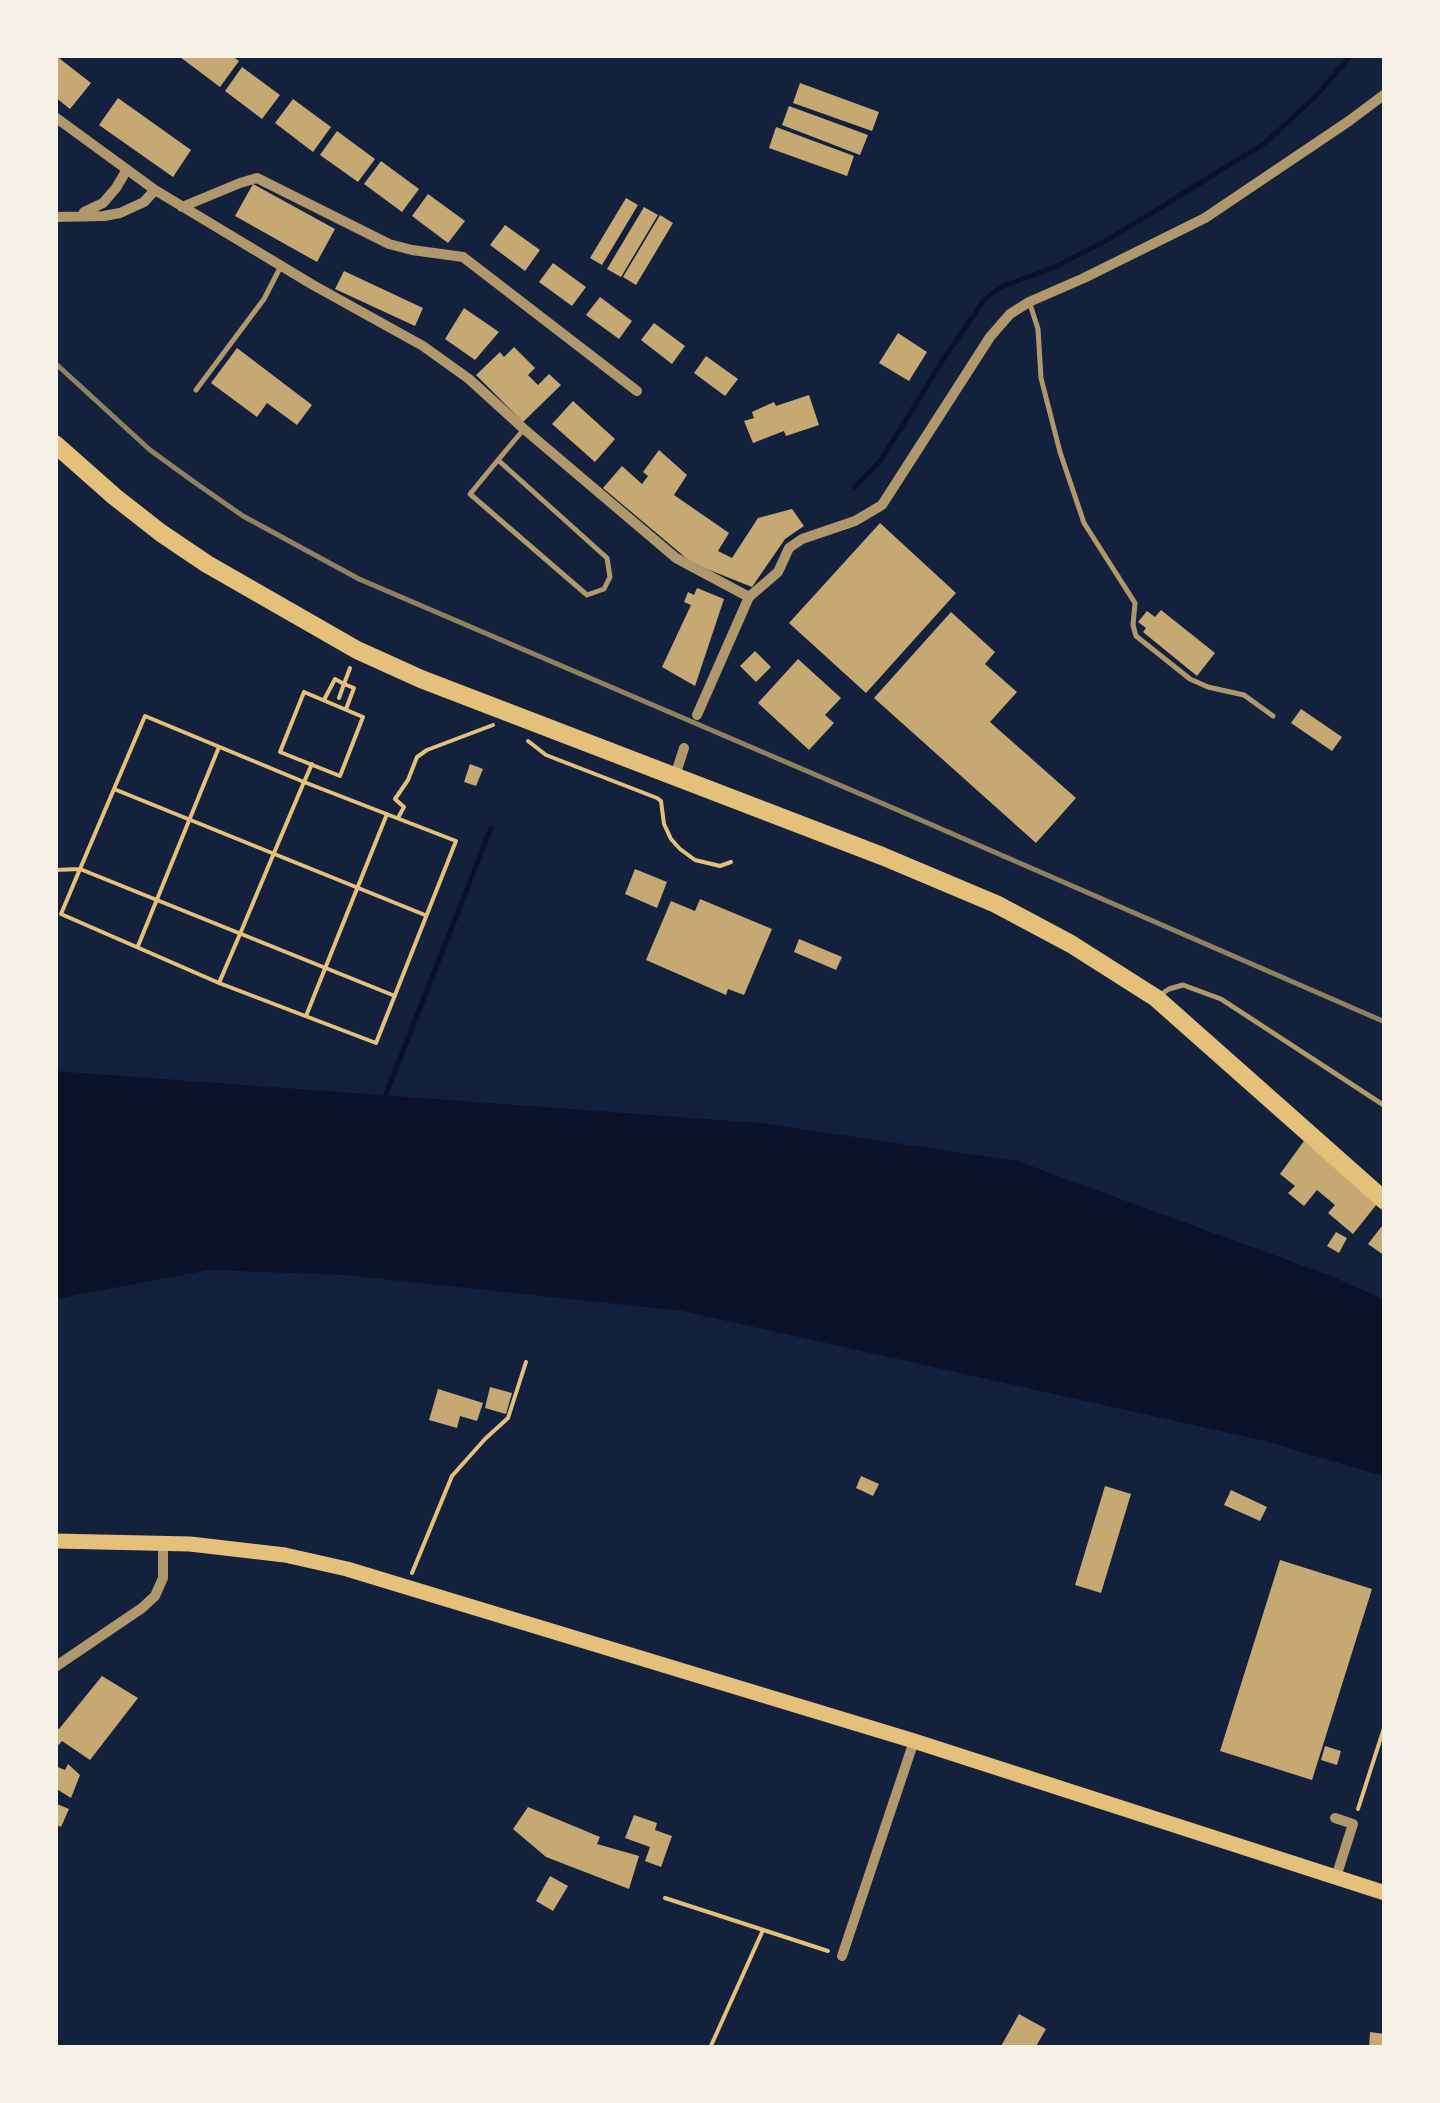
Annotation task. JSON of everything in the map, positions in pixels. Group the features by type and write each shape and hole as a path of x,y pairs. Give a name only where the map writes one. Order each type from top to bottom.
{"main road":[{"path":"55,444 160,533 358,650 439,686 882,856 996,904 1071,944 1156,998 1385,1202"},
{"path":"55,1541 190,1544 284,1555 347,1569 914,1741 1385,1893"}],"street":[{"path":"697,715 749,597 778,572 790,548 802,539 855,521 882,504 990,337 1010,314 1205,218 1385,94"},
{"path":"55,116 126,171 182,207 423,346 469,379 676,558 749,597"},
{"path":"78,214 104,202 126,171"},
{"path":"182,207 258,178 388,244 463,257 638,391"},
{"path":"55,216 120,214 144,202 155,190"},
{"path":"675,776 684,748"},
{"path":"55,1667 154,1596 163,1578 162,1544"},
{"path":"842,1956 914,1741"},
{"path":"1335,1818 1353,1824 1336,1877"}],"lane":[{"path":"196,390 264,299 281,266"},
{"path":"1029,302 1038,328 1040,378 1060,452 1084,523 1134,603 1136,636 1190,679 1244,695 1273,716"},
{"path":"498,460 608,558 610,577 604,590 587,595 470,494 498,460 524,429"},
{"path":"1156,998 1183,985 1221,999 1385,1106"}],"path":[{"path":"339,698 358,650"},
{"path":"324,700 334,679 354,688 346,710"},
{"path":"304,692 324,700 363,717 340,776 280,752 304,692"},
{"path":"144,716 398,818 456,841 376,1044 58,915 144,716"},
{"path":"398,818 404,807 395,799 417,758 427,750 496,723 485,718"},
{"path":"522,735 546,754 657,798 671,839 695,860 720,866 731,862"},
{"path":"137,948 219,747"},
{"path":"219,983 312,764"},
{"path":"114,788 427,915"},
{"path":"306,1016 387,814"},
{"path":"55,870 80,869 394,996"},
{"path":"406,1586 452,1476 508,1418 526,1362"},
{"path":"1353,1824 1385,1725"},
{"path":"665,1898 842,1956"},
{"path":"710,2048 764,1930"}],"water":[{"path":"55,1071 761,1123 1017,1161 1331,1276 1385,1300 1385,1477 1265,1441 682,1311 345,1275 209,1270 55,1299"}],"building":[{"path":"55,55 91,83 70,109 55,97"},
{"path":"181,55 231,55 239,61 220,87"},
{"path":"242,67 280,95 262,119 225,91"},
{"path":"800,83 879,112 872,131 793,103"},
{"path":"118,98 191,150 173,177 99,125"},
{"path":"293,99 331,127 313,152 275,123"},
{"path":"789,106 868,135 860,155 782,125"},
{"path":"776,127 854,156 847,176 769,148"},
{"path":"337,131 375,159 358,182 320,155"},
{"path":"381,161 419,189 402,212 364,184"},
{"path":"253,184 335,229 317,262 235,216"},
{"path":"428,194 465,221 448,243 412,216"},
{"path":"626,198 638,205 602,265 590,258"},
{"path":"644,207 658,215 621,277 607,269"},
{"path":"660,215 673,223 636,285 623,277"},
{"path":"505,225 540,250 525,271 490,245"},
{"path":"553,263 586,287 572,306 539,282"},
{"path":"344,271 423,308 415,326 335,289"},
{"path":"600,297 632,321 619,339 586,315"},
{"path":"464,308 499,332 475,360 445,339"},
{"path":"654,323 685,346 672,364 641,340"},
{"path":"898,333 927,352 909,381 879,363"},
{"path":"514,347 535,368 528,375 538,385 549,374 561,385 523,422 476,375 500,352 504,357"},
{"path":"237,348 312,405 297,425 267,403 257,417 211,383"},
{"path":"706,356 738,379 725,396 694,373"},
{"path":"809,395 819,425 786,436 784,431 753,443 744,421 754,418 752,412 774,402 776,406"},
{"path":"573,401 615,439 595,462 552,424"},
{"path":"659,450 687,475 674,495 729,533 718,551 732,558 758,518 792,509 804,526 785,539 752,587 692,563 603,488 622,466 642,484 648,476 643,472"},
{"path":"880,523 956,593 866,693 789,623"},
{"path":"697,588 724,599 695,686 662,667 691,605 684,602 688,592 694,595"},
{"path":"1161,610 1215,653 1197,676 1143,632 1146,628 1138,622 1147,611 1155,617"},
{"path":"951,612 995,652 985,664 1017,692 990,722 1076,798 1036,843 874,698"},
{"path":"755,651 771,667 756,682 740,666"},
{"path":"798,659 841,698 825,715 834,723 809,750 758,703"},
{"path":"1301,709 1342,737 1332,751 1291,723"},
{"path":"470,764 483,769 476,786 464,782"},
{"path":"635,869 667,882 657,908 625,894"},
{"path":"700,899 772,929 744,995 728,989 726,995 646,960 671,901 695,911"},
{"path":"799,939 842,957 836,970 794,952"},
{"path":"1304,1141 1377,1204 1353,1234 1328,1213 1335,1205 1317,1190 1304,1206 1288,1193 1295,1186 1280,1174"},
{"path":"1385,1222 1385,1256 1368,1244"},
{"path":"1336,1232 1347,1238 1339,1253 1327,1246"},
{"path":"490,1387 512,1393 506,1414 485,1408"},
{"path":"438,1389 483,1403 477,1421 460,1416 457,1428 429,1420"},
{"path":"861,1476 879,1484 873,1496 856,1488"},
{"path":"1105,1486 1131,1494 1101,1593 1075,1585"},
{"path":"1231,1490 1267,1507 1260,1521 1224,1505"},
{"path":"1280,1560 1372,1589 1312,1780 1220,1751"},
{"path":"102,1676 138,1698 90,1760 62,1741 55,1749 55,1727 59,1729"},
{"path":"1325,1746 1341,1751 1337,1765 1321,1760"},
{"path":"68,1764 80,1775 71,1798 55,1788 55,1766 65,1770"},
{"path":"57,1804 69,1809 61,1827 55,1824"},
{"path":"528,1807 600,1837 597,1844 639,1856 629,1889 546,1857 513,1829"},
{"path":"634,1815 657,1823 655,1830 672,1836 661,1867 645,1861 650,1847 625,1838"},
{"path":"550,1876 568,1886 553,1911 536,1901"},
{"path":"1019,2014 1046,2029 1035,2048 1000,2048"},
{"path":"1370,2032 1385,2034 1385,2048 1369,2048"}],"waterway":[{"path":"855,487 881,460 985,299 1003,286 1055,267 1111,238 1265,143 1317,95 1351,55"},
{"path":"384,1099 491,828"}],"railway":[{"path":"55,363 150,450 197,484 243,516 359,579 1385,1022"}]}
